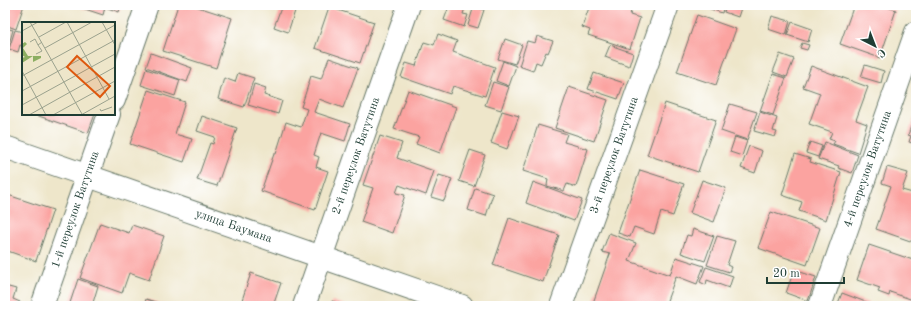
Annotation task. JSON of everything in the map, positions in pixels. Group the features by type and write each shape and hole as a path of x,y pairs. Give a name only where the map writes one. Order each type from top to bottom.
{"street":[{"path":"115,97 147,5"},
{"name":"2-й переулок Ватутина","path":"304,306 410,5"},
{"name":"3-й переулок Ватутина","path":"561,306 668,5"},
{"name":"4-й переулок Ватутина","path":"820,306 916,32"},
{"name":"1-й переулок Ватутина","path":"42,306 109,115"},
{"name":"улица Баумана","path":"5,147 462,306"}],"building":[{"path":"5,5 24,5 16,29 5,25"},
{"path":"80,5 121,5 119,12 105,7 103,15 79,7"},
{"path":"178,5 192,5 232,18 216,68 163,51"},
{"path":"282,5 297,5 288,32 274,27"},
{"path":"439,5 466,5 463,14 468,15 464,27 444,20 448,9"},
{"path":"590,5 620,5 619,7 631,11 630,15 640,18 630,49 588,35 590,30 582,27"},
{"path":"699,5 724,5 722,13"},
{"path":"726,5 742,5 738,17 724,12"},
{"path":"854,5 881,5 896,10 880,58 840,44"},
{"path":"474,6 484,10 478,28 468,25"},
{"path":"329,7 374,22 360,63 315,48"},
{"path":"697,15 736,29 716,85 677,72"},
{"path":"772,16 790,21 786,35 768,29"},
{"path":"792,22 812,29 808,42 787,35"},
{"path":"5,28 13,30 8,47 5,46"},
{"path":"15,30 22,32 22,46 20,45 18,52 9,49"},
{"path":"438,34 457,41 453,52 495,67 485,96 453,86 450,94 401,77 406,63 416,66 424,42 434,45"},
{"path":"537,36 553,41 541,64 536,62 533,71 519,66 527,41 535,43"},
{"path":"505,39 522,45 515,64 498,59"},
{"path":"802,43 809,45 807,50 800,48"},
{"path":"610,45 633,53 629,66 605,57"},
{"path":"151,53 192,68 187,82 146,67"},
{"path":"780,54 794,59 787,77 773,72"},
{"path":"329,58 358,68 343,108 319,99 314,112 350,124 345,141 321,133 314,155 319,157 316,167 328,171 315,210 261,191 274,154 276,154 286,122 301,127 307,109 301,107 311,76 321,79"},
{"path":"503,61 516,66 509,86 496,81"},
{"path":"865,65 884,71 881,83 861,77"},
{"path":"811,66 868,87 856,120 867,124 858,153 833,144 835,141 829,139 832,132 809,124 820,93 803,87"},
{"path":"146,69 180,80 175,96 141,85"},
{"path":"238,73 254,78 244,107 218,99 224,78 235,82"},
{"path":"594,73 624,83 618,99 588,89"},
{"path":"773,74 786,78 773,115 760,111"},
{"path":"493,82 509,87 501,110 485,105"},
{"path":"254,84 266,88 264,95 282,101 278,114 248,105"},
{"path":"569,87 608,100 594,141 555,128"},
{"path":"148,90 185,102 175,134 192,139 184,162 130,144"},
{"path":"408,90 456,107 440,153 416,144 419,137 394,129"},
{"path":"665,103 716,120 698,172 647,155"},
{"path":"730,104 757,112 747,140 721,131"},
{"path":"502,111 519,116 507,149 491,143"},
{"path":"760,112 777,118 773,131 777,132 775,137 754,131"},
{"path":"916,113 916,144 909,142 911,136 908,135"},
{"path":"36,115 95,115 88,133"},
{"path":"202,116 237,128 217,186 197,180 210,143 213,144 215,137 197,131"},
{"path":"538,125 567,134 564,142 588,149 576,187 567,184 564,191 547,186 548,179 523,171"},
{"path":"380,136 402,143 397,158 434,171 426,195 399,185 396,193 405,195 392,233 361,222 373,188 363,185"},
{"path":"735,137 747,141 742,156 730,152"},
{"path":"810,142 822,146 818,157 806,153"},
{"path":"825,142 858,155 852,173 838,168 839,166 818,159"},
{"path":"749,146 762,151 755,173 741,168"},
{"path":"470,150 485,155 474,186 459,181"},
{"path":"795,154 811,159 810,162 841,172 826,220 799,211 802,202 782,195"},
{"path":"887,167 908,173 902,190 916,194 916,243 876,229 891,186 882,183"},
{"path":"640,170 684,184 673,216 661,212 654,234 634,227 630,237 618,233"},
{"path":"439,175 452,179 444,201 431,197"},
{"path":"702,180 726,188 714,222 690,213"},
{"path":"533,182 582,200 574,221 526,203"},
{"path":"475,188 493,194 486,216 468,210"},
{"path":"5,194 53,210 36,261 5,250"},
{"path":"771,212 820,228 807,265 758,248"},
{"path":"509,218 559,235 543,282 493,265"},
{"path":"100,223 129,233 132,225 164,236 149,280 129,273 122,293 80,278"},
{"path":"693,229 714,236 705,261 681,253 687,235 691,236"},
{"path":"609,233 636,243 629,261 670,275 676,257 704,266 697,284 676,276 665,306 592,306 610,254 602,252"},
{"path":"717,236 735,241 727,265 731,267 729,272 707,265"},
{"path":"869,245 916,261 916,301 890,292 889,296 878,292 880,288 857,280"},
{"path":"706,267 733,276 729,288 707,280 706,285 700,282"},
{"path":"794,270 816,277 808,301 786,293"},
{"path":"251,273 281,283 273,306 240,306"},
{"path":"78,279 98,286 92,306 69,306"},
{"path":"5,286 16,289 13,299 20,302 19,306 5,306"},
{"path":"842,293 871,304 871,306 837,306"},
{"path":"146,299 168,306 144,306"},
{"path":"332,301 347,306 330,306"}]}
